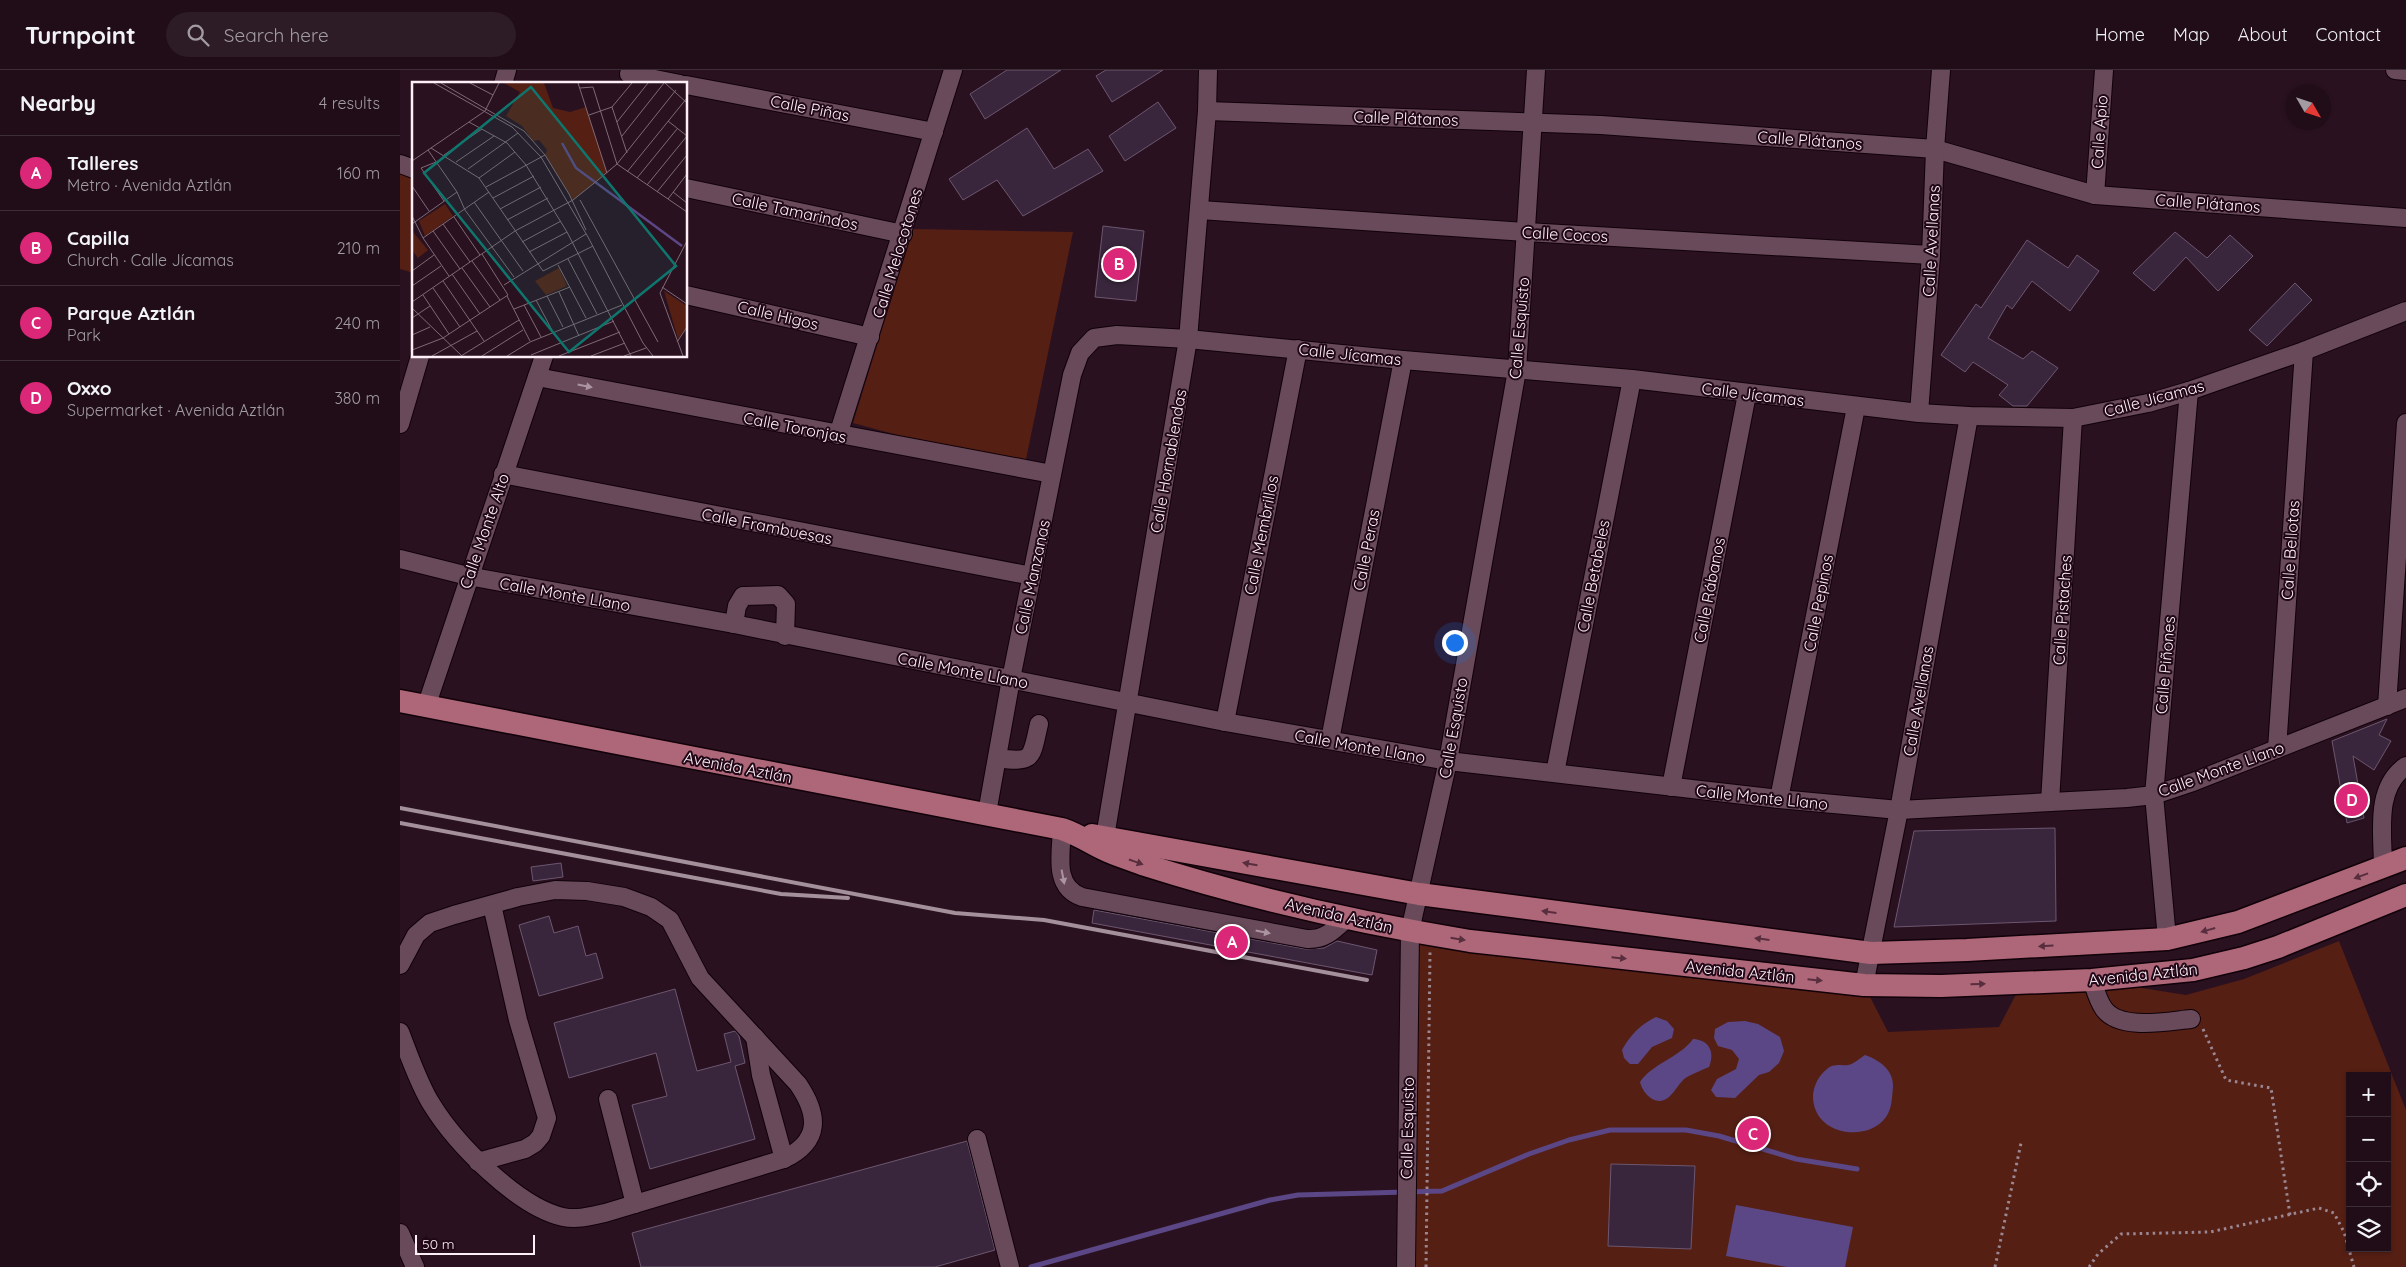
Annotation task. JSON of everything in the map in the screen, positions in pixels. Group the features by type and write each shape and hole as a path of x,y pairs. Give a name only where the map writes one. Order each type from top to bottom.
{"main road":[{"name":"Avenida Aztlán","path":"400,701 987,813 1069,831 1105,843 1214,886 1347,918 1418,917 1871,953 1967,950 2166,939 2238,922 2406,858"},
{"name":"Avenida Aztlán","path":"1105,843 1418,917 1470,941 1864,985 1941,986 2092,980 2193,970 2244,958 2400,898"},
{"path":"2383,867 2400,898"},
{"path":"1214,886 1248,882 1283,884 1418,917"}],"street":[{"name":"Calle Melocotones","path":"838,435 903,234 953,70"},
{"name":"Calle Hornablendas","path":"1105,843 1188,339 1200,210 1208,70"},
{"name":"Calle Esquisto","path":"1406,1267 1418,917 1448,761 1517,370 1536,70"},
{"name":"Calle Avellanas","path":"1919,413 1931,255 1935,149 1941,70"},
{"name":"Calle Apio","path":"2095,195 2104,70"},
{"path":"2395,70 2406,71"},
{"path":"628,76 667,82"},
{"name":"Calle Piñas","path":"688,85 934,132"},
{"name":"Calle Plátanos","path":"1207,111 1601,125 1935,149 2095,195 2406,218"},
{"name":"Calle Tamarindos","path":"688,188 903,234"},
{"name":"Calle Cocos","path":"1200,210 1526,232 1931,255"},
{"name":"Calle Higos","path":"688,295 870,337"},
{"name":"Calle Jícamas","path":"1086,345 1094,338 1117,334 1188,339 1403,360 1632,379 1919,413 2073,418 2123,409 2189,391 2304,351 2406,311"},
{"name":"Calle Manzanas","path":"987,813 1011,679 1072,375 1080,353 1086,345"},
{"name":"Calle Membrillos","path":"1225,722 1298,349"},
{"name":"Calle Bellotas","path":"2277,749 2304,351"},
{"path":"400,424 419,358"},
{"name":"Calle Monte Alto","path":"426,707 468,576 543,358"},
{"name":"Calle Peras","path":"1330,740 1403,360"},
{"name":"Calle Toronjas","path":"538,377 1052,474"},
{"name":"Calle Betabeles","path":"1555,774 1632,379"},
{"name":"Calle Piñones","path":"2166,939 2154,795 2189,391"},
{"name":"Calle Rábanos","path":"1671,787 1747,394"},
{"name":"Calle Pepinos","path":"1779,799 1856,407"},
{"name":"Calle Avellanas","path":"1864,985 1899,810 1968,416"},
{"name":"Calle Pistaches","path":"2050,802 2073,418"},
{"path":"2387,706 2406,423"},
{"name":"Calle Frambuesas","path":"503,474 1032,576"},
{"name":"Calle Monte Llano","path":"400,559 468,576 734,624 785,636 1225,722 1448,761 1779,799 1899,810 2154,795 2235,767 2406,698"},
{"path":"734,624 737,606 743,596 778,595 786,604 785,636"},
{"path":"997,758 1022,761 1028,758 1033,752 1039,724"},
{"path":"2383,867 2383,806 2390,784 2397,773 2406,766"},
{"path":"1069,831 1062,881 1071,892 1082,897 1306,940 1315,940 1328,935 1347,918"},
{"path":"400,965 408,935 430,923 492,905 555,890 607,893 651,907 670,920 700,978 798,1084 807,1097 814,1121 810,1134 802,1147 784,1159 583,1218 560,1216 536,1205 517,1193 478,1162 459,1142 431,1104 400,1032"},
{"path":"478,1162 525,1149 535,1144 542,1136 547,1118 518,1020 492,905"},
{"path":"2092,980 2105,1010 2122,1020 2147,1024 2191,1019"},
{"path":"755,1036 762,1074 784,1159"},
{"path":"608,1099 635,1204"},
{"path":"977,1139 1010,1266"},
{"path":"400,1233 415,1267"}],"path":[{"path":"1418,917 1427,1185 1426,1267"},
{"path":"2191,1019 2203,1028 2226,1080 2271,1088 2290,1215"},
{"path":"1995,1267 2021,1143"},
{"path":"2089,1267 2098,1254 2121,1234 2210,1232 2319,1208 2334,1213 2344,1232 2354,1267"}],"shaded area":[{"path":"400,174 412,177 412,272 400,269"},
{"path":"913,229 1073,232 1024,469 853,423"},
{"path":"1410,931 1864,985 1888,1032 1999,1027 2022,983 2092,980 2186,995 2244,979 2339,941 2391,1072 2346,1072 2346,1252 2391,1252 2391,1072 2406,1110 2406,1267 1406,1267"},
{"path":"1656,1017 1667,1021 1674,1029 1672,1038 1652,1047 1638,1064 1630,1064 1624,1058 1622,1050 1636,1031"},
{"path":"1745,1021 1758,1024 1780,1037 1784,1051 1779,1063 1769,1072 1759,1075 1735,1098 1716,1097 1711,1090 1717,1079 1736,1069 1739,1059 1732,1050 1718,1046 1714,1038 1715,1029 1728,1022"},
{"path":"1693,1039 1704,1042 1710,1048 1711,1062 1709,1067 1687,1077 1664,1100 1655,1100 1647,1095 1640,1082 1645,1075 1681,1051"},
{"path":"1865,1055 1885,1066 1893,1081 1888,1114 1878,1125 1867,1130 1855,1132 1842,1131 1831,1127 1821,1119 1815,1109 1813,1095 1817,1080 1830,1067 1850,1064"},
{"path":"1736,1205 1853,1227 1845,1267 1787,1267 1726,1256"}],"building":[{"path":"1007,70 1061,70 985,119 970,94"},
{"path":"1106,70 1163,70 1112,102 1096,76"},
{"path":"1158,102 1176,128 1125,161 1109,136"},
{"path":"1027,128 1054,169 1088,149 1103,171 1023,216 997,180 963,200 949,179"},
{"path":"1103,226 1144,231 1136,301 1095,297"},
{"path":"2175,232 2207,258 2230,235 2253,256 2218,291 2186,257 2154,291 2133,273"},
{"path":"2027,240 2068,268 2077,255 2099,271 2070,311 2032,281 2012,309 2007,305 1988,338 2023,359 2032,351 2058,368 2027,406 2013,406 1999,395 2008,385 1973,362 1965,372 1941,355 1976,304 1981,308"},
{"path":"2295,283 2312,300 2267,346 2249,330"},
{"path":"2387,719 2379,735 2391,741 2374,770 2353,756 2364,818 2347,823 2332,741"},
{"path":"2055,828 2056,921 1894,927 1914,831"},
{"path":"561,863 563,877 533,881 531,867"},
{"path":"1094,910 1305,949 1324,948 1337,941 1377,950 1372,975 1092,923"},
{"path":"549,916 554,933 578,926 586,956 596,953 603,978 539,996 519,925"},
{"path":"675,989 697,1071 731,1062 724,1034 735,1031 739,1036 745,1063 735,1066 755,1139 650,1169 632,1105 667,1096 656,1053 569,1078 554,1023"},
{"path":"967,1141 995,1250 935,1267 641,1267 632,1233"},
{"path":"1611,1164 1695,1166 1691,1249 1608,1246"}],"waterway":[{"path":"1031,1267 1270,1200 1298,1195 1442,1191 1529,1154 1569,1140 1610,1130 1686,1130 1719,1136 1796,1159 1857,1169"}],"railway":[{"path":"400,808 955,913 1044,920 1367,980"},
{"path":"400,823 781,894 848,898"}],"place":[{"name":"Capilla","path":"1119,264"},
{"name":"Oxxo","path":"2352,800"},
{"name":"Talleres","path":"1232,942"},
{"name":"Parque Aztlán","path":"1753,1134"}]}
